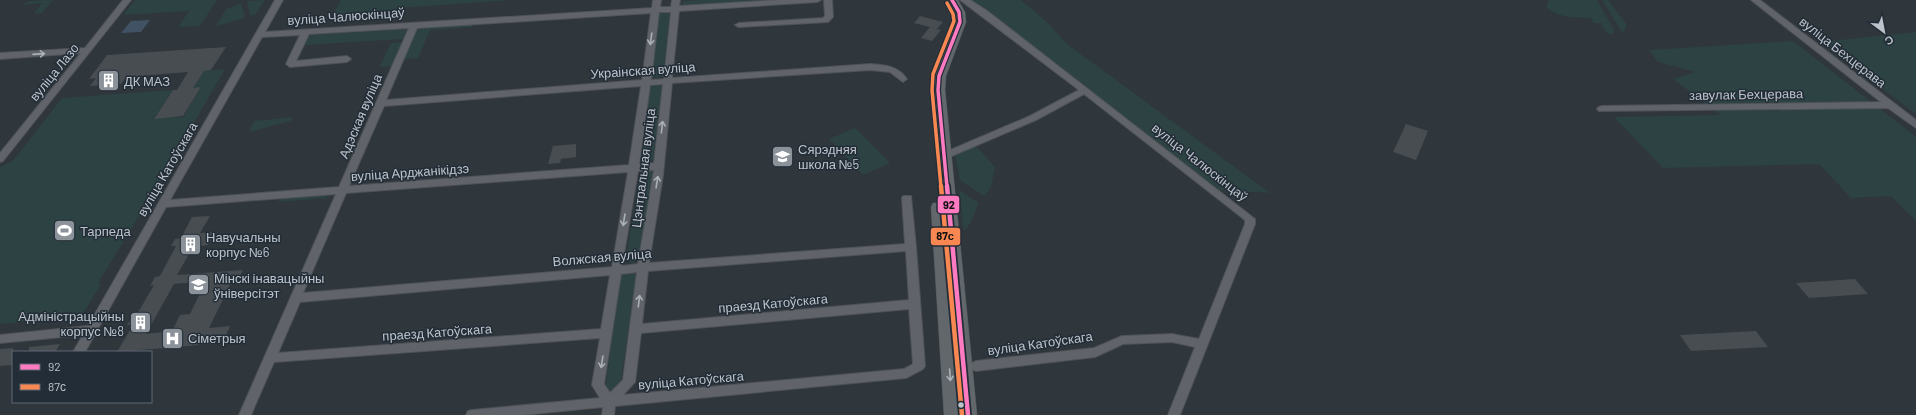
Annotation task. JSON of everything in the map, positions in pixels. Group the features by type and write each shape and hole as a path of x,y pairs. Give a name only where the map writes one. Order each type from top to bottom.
{"main road":[{"path":"943,0 949,10 951,19 946,39 931,76 931,90 953,415"},
{"path":"952,0 959,12 960,22 939,76 938,90 968,415"}],"street":[{"name":"вуліца Лазо","path":"0,159 127,0"},
{"name":"вуліца Катоўскага","path":"80,351 279,0"},
{"name":"Цэнтральная вуліца","path":"657,0 637,153 633,167 598,385 609,402 629,382 643,268 651,225 676,4"},
{"name":"вуліца Чалюскінцаў","path":"260,35 655,10 676,4 817,0"},
{"path":"739,25 825,20 829,16 828,0"},
{"name":"вуліца Чалюскінцаў","path":"964,0 983,12 1085,90 1250,219 1250,224 1174,415"},
{"name":"вуліца Бехцерава","path":"1755,0 1916,125"},
{"name":"Адэская вуліца","path":"245,415 414,26"},
{"path":"306,32 290,64 348,60"},
{"path":"0,56 88,50"},
{"name":"Украінская вуліца","path":"380,103 646,82 870,67 887,68 896,71 903,79"},
{"path":"944,156 1033,118 1085,90"},
{"name":"завулак Бехцерава","path":"1602,109 1890,105"},
{"name":"вуліца Арджанікідзэ","path":"164,204 658,166"},
{"path":"907,198 912,247 914,304"},
{"name":"Волжская вуліца","path":"296,298 616,270 912,247"},
{"name":"вуліца Катоўскага","path":"472,415 898,374 912,371 920,366 914,304"},
{"name":"праезд Катоўскага","path":"635,329 914,304"},
{"path":"0,339 92,330"},
{"name":"праезд Катоўскага","path":"270,358 606,333"},
{"name":"вуліца Катоўскага","path":"976,366 1094,352 1122,340 1172,338 1201,344"},
{"path":"608,415 609,402"}],"green space":[{"path":"53,0 42,13 34,14 42,3 20,5 30,1"},
{"path":"135,0 217,0 200,26 178,27 189,11 123,15"},
{"path":"265,0 255,15 250,16 247,1"},
{"path":"341,0 515,0 398,8 380,13 332,16"},
{"path":"777,0 683,6 683,1"},
{"path":"967,0 1021,0 1048,23 1067,44 1270,193 1217,190"},
{"path":"1549,0 1597,0 1614,30 1614,33 1611,35 1606,32 1601,23 1594,23 1591,18 1573,17 1556,13 1546,6"},
{"path":"1602,0 1608,0 1627,25 1623,34"},
{"path":"241,3 245,18 216,26 226,9"},
{"path":"667,11 670,14 663,75 654,78 651,76 658,15"},
{"path":"473,23 472,27 430,30 418,58 403,59 417,27"},
{"path":"408,29 404,39 304,45 310,35"},
{"path":"1916,32 1916,114 1820,42"},
{"path":"1793,41 1916,137 1916,221 1891,196 1851,198 1819,164 1663,168 1614,117 1721,115 1673,79 1695,72 1658,62 1649,50"},
{"path":"403,42 392,66 379,67 391,43"},
{"name":"Тарпеда","path":"225,69 188,133 190,133 98,283 101,284 81,317 0,324 0,167 13,161 62,98 173,90 154,118 183,117 201,88 193,88 204,71"},
{"path":"657,84 663,85 654,159 644,163 640,161 650,86"},
{"path":"292,117 291,121 249,132 254,121"},
{"path":"855,128 890,163 863,175 829,139"},
{"path":"976,146 995,167 991,188 984,196 960,180 955,156 960,152"},
{"path":"650,170 653,174 641,257 635,262 631,263 626,258 639,175 642,171"},
{"path":"959,190 979,203 971,222 964,232"},
{"path":"328,193 326,198 278,202 281,197"},
{"path":"626,273 635,273 636,275 620,387 609,392 605,390 620,276"}],"water":[{"path":"150,20 141,32 121,33 131,21"}],"building":[{"path":"920,16 943,22 937,29 941,30 932,41 921,38 930,27 914,23"},
{"name":"ДК МАЗ","path":"226,47 211,70 204,71 193,88 201,87 183,116 154,119 173,90 177,90 188,72 126,77 121,84 90,86 96,78 89,79 107,55"},
{"path":"1406,124 1428,131 1416,160 1393,152"},
{"path":"576,144 576,157 561,159 560,163 548,164 553,146"},
{"path":"210,216 200,233 215,232 208,245 193,247 177,275 243,270 239,278 233,279 209,328 230,326 224,340 214,341 212,344 118,351 133,325 127,325 132,317 136,316 154,285 150,286 155,277 160,276 176,246 171,246 175,239 181,238 192,217","holes":["206,281 190,314 180,315 172,331 146,334 174,284"]},
{"path":"1855,279 1868,294 1809,298 1796,283"},
{"path":"1756,331 1768,347 1691,351 1680,335"},
{"path":"60,344 56,351 29,351 29,347"},
{"path":"13,348 12,365 0,366 0,349"}],"transit line":[{"name":"92","path":"952,0 959,12 960,22 939,76 938,90 968,415"},
{"name":"87с","path":"947,3 953,14 954,21 933,74 932,90 962,415"}],"place":[{"name":"ДК МАЗ","path":"108,81"},
{"name":"Сярэдняя школа №5","path":"783,156"},
{"name":"Тарпеда","path":"65,231"},
{"name":"Навучальны корпус №6","path":"190,244"},
{"name":"Мінскі інавацыйны ўніверсітэт","path":"199,285"},
{"name":"Адміністрацыйны корпус №8","path":"140,323"},
{"name":"Сіметрыя","path":"173,338"}]}
